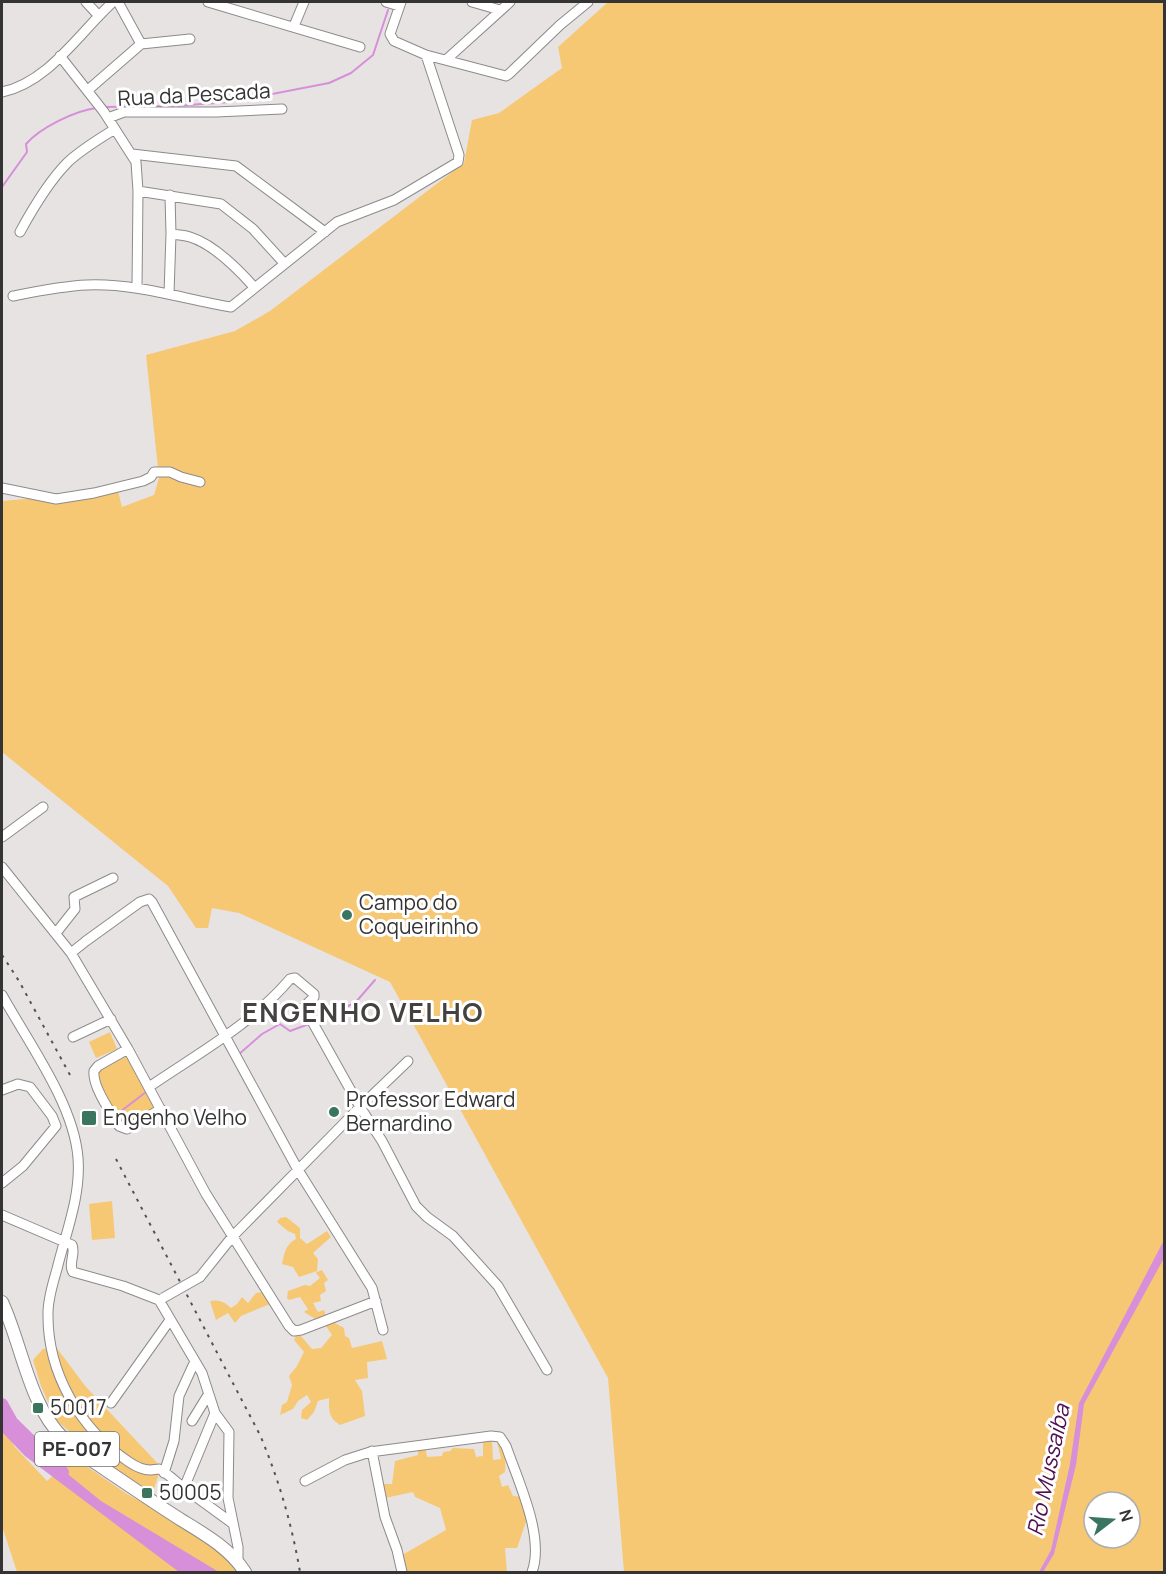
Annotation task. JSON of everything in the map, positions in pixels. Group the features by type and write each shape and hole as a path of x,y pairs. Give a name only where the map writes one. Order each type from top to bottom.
{"main road":[{"name":"PE-007","path":"2,1302 13,1326 37,1399 49,1422 63,1439 142,1495 231,1553 242,1568"}],"street":[{"path":"86,2 98,15"},
{"path":"2,90 20,88 37,77 113,2"},
{"path":"118,2 141,44"},
{"path":"208,2 360,47"},
{"path":"294,26 304,2"},
{"path":"386,2 400,4 390,32 392,39 426,55 508,75 560,25 588,2"},
{"path":"472,2 500,10"},
{"path":"447,59 510,2"},
{"path":"88,90 141,44 190,39"},
{"path":"13,296 50,288 89,285 136,288 231,307 337,222 394,200 460,160 426,55"},
{"path":"60,56 88,90 136,162 138,191 136,288"},
{"name":"Rua da Pescada","path":"103,111 216,112 282,109"},
{"path":"20,232 63,167 81,151 115,129"},
{"path":"132,154 236,166 325,232"},
{"path":"138,191 221,204 253,229 284,263"},
{"path":"169,294 170,195"},
{"path":"171,234 189,236 204,244 235,267 254,287"},
{"path":"2,488 56,499 94,493 143,481 151,477 154,472 170,472 200,482"},
{"path":"2,837 43,807"},
{"path":"2,867 71,953 128,1048 206,1194 287,1323 294,1331 301,1330 376,1301"},
{"path":"56,933 74,912 76,907 74,897 113,878"},
{"path":"71,953 140,902 149,899 173,938 298,1170 372,1288 383,1330"},
{"path":"149,1087 263,1007 293,977 314,994 313,999 305,1005 313,1022 421,1212 453,1236 498,1286 547,1370"},
{"path":"2,995 64,1108 75,1139 78,1175 74,1207 53,1281 48,1311 50,1347 62,1383 80,1415 112,1448 137,1467 147,1470 159,1469 232,1523"},
{"path":"73,1037 111,1019"},
{"path":"128,1048 98,1066 94,1071 96,1083 110,1110 119,1126 128,1129 161,1109"},
{"path":"2,1215 65,1240 74,1246 72,1271 161,1299 200,1277 232,1237 408,1061"},
{"path":"2,1090 18,1084 30,1087 52,1116 56,1126 23,1166 2,1183"},
{"path":"52,1116 64,1108"},
{"path":"161,1299 170,1320 202,1373 215,1413 227,1427 230,1435 228,1487 232,1523 242,1568"},
{"path":"111,1402 170,1320"},
{"path":"164,1473 174,1441 179,1396 195,1360"},
{"path":"192,1421 208,1395"},
{"path":"184,1488 215,1413"},
{"path":"305,1481 345,1460 372,1451 496,1436 503,1440 532,1522 536,1553 533,1568 541,1572"},
{"path":"372,1451 385,1516 402,1572"}],"shaded area":[{"path":"608,2 1164,2 1164,1572 624,1572 608,1378 390,982 239,913 212,908 208,928 196,928 168,886 2,752 2,501 118,491 122,507 154,495 159,478 146,355 235,331 270,311 464,163 472,120 499,113 562,68 558,47"},
{"path":"110,1032 117,1049 96,1058 89,1042"},
{"path":"126,1054 157,1110 122,1127 95,1072"},
{"path":"112,1201 115,1238 92,1240 89,1204"},
{"path":"286,1217 300,1228 300,1238 307,1244 327,1231 331,1237 313,1253 318,1259 317,1272 322,1270 328,1280 324,1283 326,1291 320,1295 321,1301 313,1303 318,1312 324,1310 326,1316 317,1320 304,1312 308,1309 300,1297 289,1300 287,1298 288,1291 305,1285 310,1286 320,1278 316,1273 317,1271 299,1277 293,1267 282,1264 288,1246 296,1239 295,1234 277,1222 280,1218"},
{"name":"Rio Mussaíba","path":"1164,1240 1164,1258 1084,1404 1076,1465 1054,1554 1043,1572 1039,1572 1051,1550 1070,1464 1079,1403"},
{"path":"262,1292 270,1304 241,1316 235,1323 228,1313 216,1320 210,1301 222,1302 231,1308 242,1297 248,1303 256,1293"},
{"path":"333,1322 344,1328 345,1336 349,1338 352,1348 382,1341 387,1359 367,1362 368,1378 355,1380 362,1391 365,1416 340,1425 330,1413 329,1398 318,1401 314,1412 307,1420 301,1418 302,1410 311,1402 307,1395 298,1401 293,1409 280,1415 282,1405 287,1402 292,1385 289,1376 304,1352 294,1340 296,1336 300,1335 312,1349 321,1348 332,1335 324,1323"},
{"path":"56,1347 86,1387 161,1467 154,1489 143,1487 106,1463 56,1420 41,1386 33,1360 43,1349"},
{"path":"2,1399 22,1437 101,1501 219,1572 179,1572 25,1456 2,1432"},
{"path":"2,1427 15,1447 47,1481 73,1457 127,1494 167,1516 239,1567 242,1572 17,1572 2,1526"},
{"path":"483,1439 492,1440 493,1460 501,1459 497,1441 502,1448 505,1455 505,1472 499,1476 502,1487 508,1485 513,1496 522,1497 528,1516 517,1548 505,1548 507,1572 405,1572 402,1555 446,1530 440,1508 415,1497 413,1492 385,1498 382,1484 392,1484 395,1461 418,1455 418,1448 425,1444 427,1457 442,1456 443,1452 453,1448 474,1449 476,1457 483,1456"}],"waterway":[{"path":"104,107 230,102 329,83 351,73 373,55 388,10"},
{"path":"2,187 27,152 26,144 32,138 58,121 96,108"},
{"path":"316,1020 355,1003 375,980"},
{"path":"238,1055 262,1034 280,1024 290,1031 309,1024"},
{"path":"116,1115 146,1092"},
{"path":"2,1404 12,1422 63,1472"}],"railway":[{"path":"2,955 19,981 70,1075"},
{"path":"116,1159 260,1435 284,1503 300,1572"}],"place":[{"name":"Campo do Coqueirinho","path":"347,915"},
{"name":"Professor Edward Bernardino","path":"334,1112"},
{"name":"Engenho Velho","path":"89,1118"},
{"name":"50017","path":"38,1408"},
{"name":"50005","path":"147,1493"}],"district":[{"name":"ENGENHO VELHO","path":"363,1013"}]}
